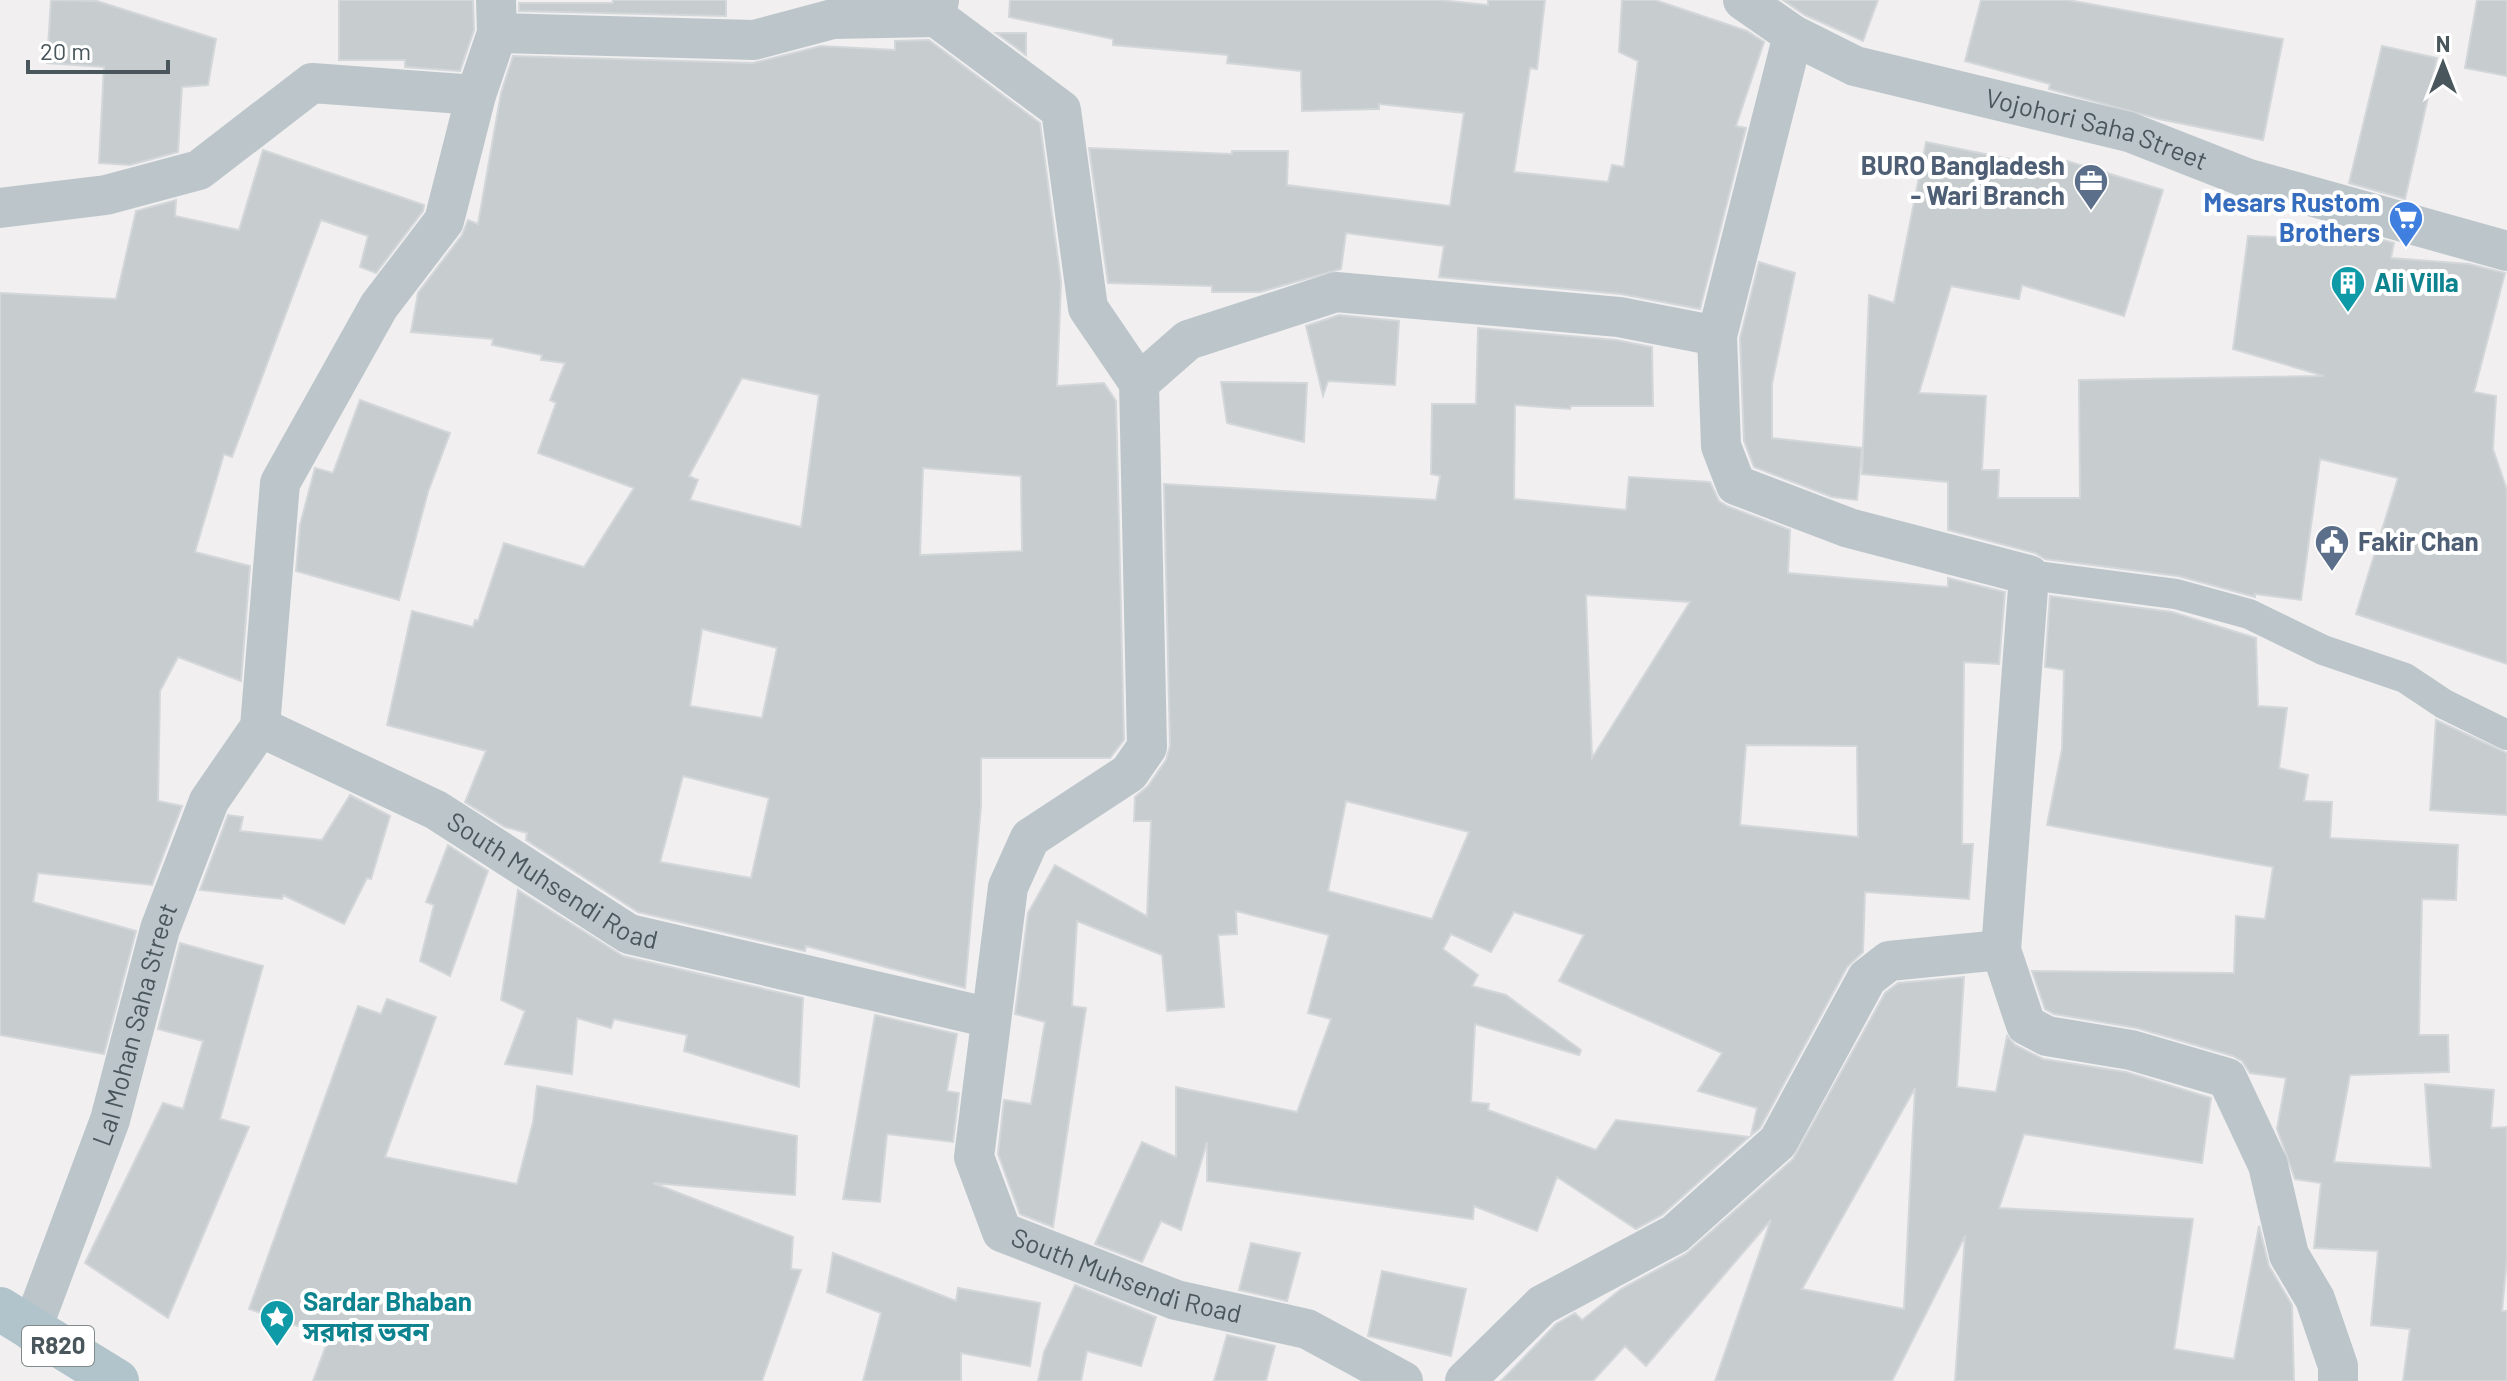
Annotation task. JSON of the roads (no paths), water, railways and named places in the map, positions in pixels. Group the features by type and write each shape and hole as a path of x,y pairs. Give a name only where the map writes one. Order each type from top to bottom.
{"main road":[{"name":"R820","path":"16,1320 98,1376"}],"street":[{"name":"Vojohori Saha Street","path":"1743,0 1793,35 1855,66 2129,132 2249,179 2507,251"},
{"path":"260,727 280,483 379,306 444,221 497,16 754,40 833,19 938,8 1061,110 1088,308 1139,383 1147,747 1129,773 1030,838 1008,887 991,1018"},
{"path":"1793,35 1717,336 1721,446 1736,485 1849,528 2029,575 2176,594 2249,614 2323,650 2405,678 2444,704 2507,735"},
{"path":"0,208 106,195 199,170 312,83 476,95"},
{"path":"1139,383 1188,340 1336,292 1619,317 1717,336"},
{"path":"2029,575 2001,950 2026,1025 2047,1036 2131,1050 2227,1078 2268,1165 2289,1255 2315,1299 2338,1366 2338,1381"},
{"name":"South Muhsendi Road","path":"260,727 436,810 629,934 991,1018 974,1157 1002,1232 1176,1300 1307,1329 1403,1381"},
{"name":"Lal Mohan Saha Street","path":"16,1320 110,1120 160,929 209,801 260,727"},
{"path":"1465,1381 1542,1305 1675,1234 1778,1142 1867,978 1889,961 2001,950"}],"place":[{"name":"BURO Bangladesh - Wari Branch","path":"2091,212"},
{"name":"Mesars Rustom Brothers","path":"2406,249"},
{"name":"Ali Villa","path":"2348,314"},
{"name":"Fakir Chan","path":"2332,573"},
{"name":"Sardar Bhaban সরদার ভবন","path":"277,1348"}]}
